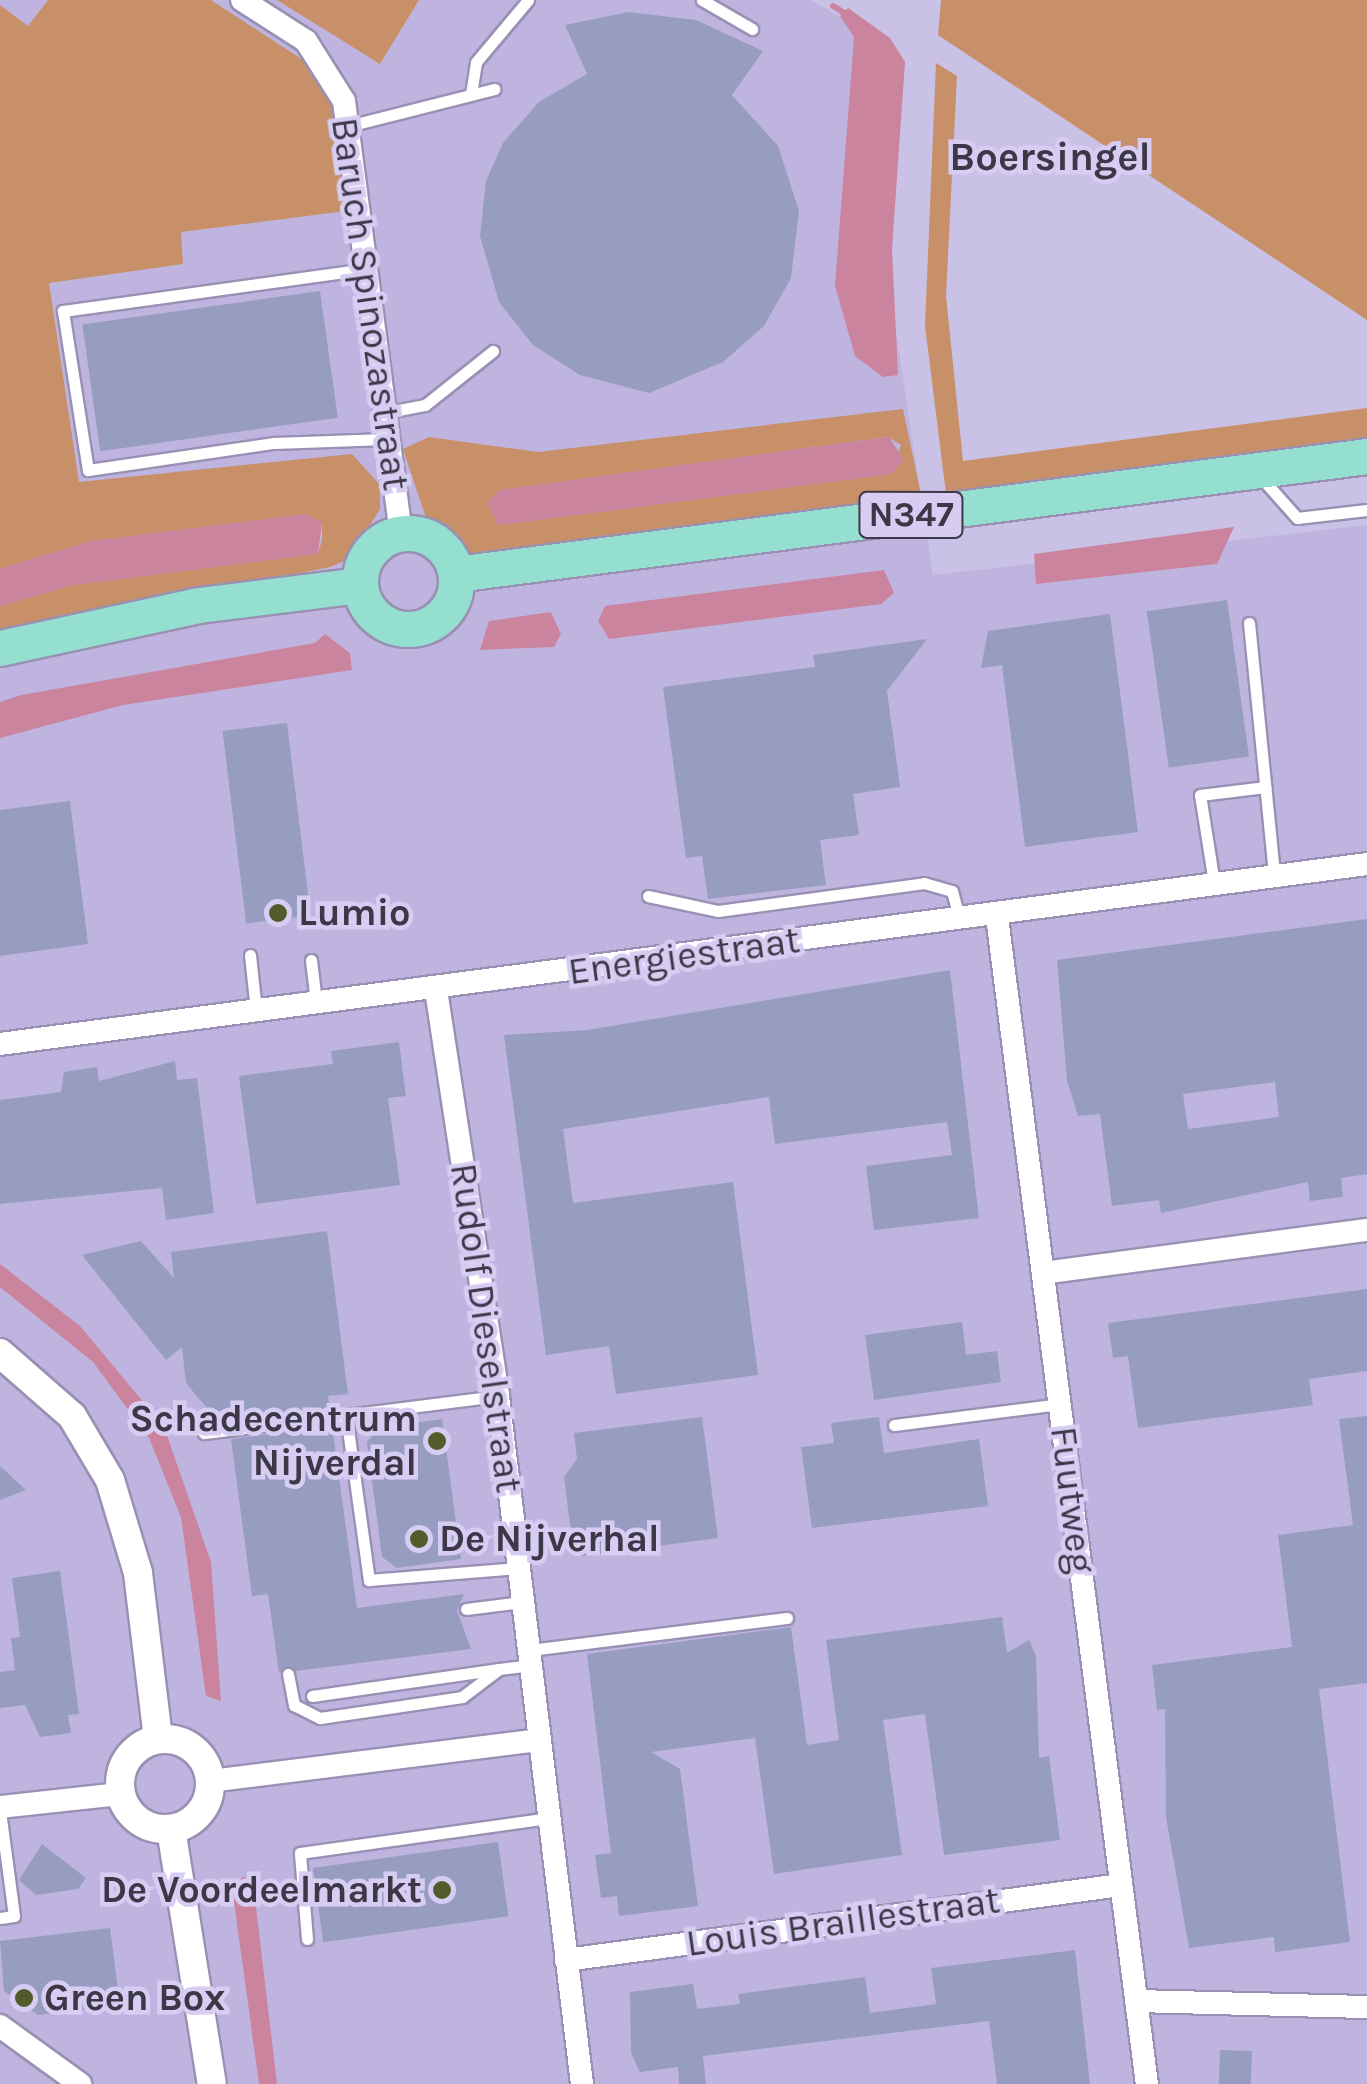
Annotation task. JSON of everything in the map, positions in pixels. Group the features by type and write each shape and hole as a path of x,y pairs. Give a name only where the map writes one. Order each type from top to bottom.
{"main road":[{"name":"N347","path":"456,574 1367,456"},
{"path":"401,533 437,542 456,574 450,606 414,630 382,622 359,585 370,551 401,533"},
{"path":"0,648 200,605 359,585"}],"street":[{"name":"Baruch Spinozastraat","path":"242,0 321,56 348,126 401,533"},
{"name":"Energiestraat","path":"0,1044 960,922 1274,873 1367,864"},
{"name":"Fuutweg","path":"997,917 1147,2084"},
{"name":"Rudolf Dieselstraat","path":"436,990 498,1396 582,2084"},
{"path":"1043,1273 1367,1230"},
{"path":"0,1353 72,1416 110,1480 138,1573 158,1739"},
{"path":"158,1739 193,1748 210,1781 198,1815 171,1829 141,1823 120,1794 127,1758 158,1739"},
{"path":"210,1781 538,1740"},
{"path":"0,1809 120,1794"},
{"path":"171,1829 212,2084"},
{"name":"Louis Braillestraat","path":"566,1960 1121,1885"},
{"path":"1136,2001 1367,2007"},
{"path":"0,2026 80,2084"}],"lane":[{"path":"471,94 476,62 528,0"},
{"path":"702,0 752,30"},
{"path":"348,126 494,89"},
{"path":"367,269 64,311 88,470 274,443 386,439"},
{"path":"383,412 425,406 493,351"},
{"path":"1256,470 1297,518 1367,510"},
{"path":"1249,623 1274,873"},
{"path":"1214,883 1200,795 1266,788"},
{"path":"648,896 718,911 924,883 952,891 960,922"},
{"path":"250,955 256,1010"},
{"path":"311,960 316,1002"},
{"path":"204,1434 498,1396"},
{"path":"894,1425 1060,1404"},
{"path":"346,1415 369,1580 519,1568"},
{"path":"466,1609 522,1602"},
{"path":"312,1696 500,1668 530,1657 787,1618"},
{"path":"288,1674 294,1706 320,1718 462,1697 500,1668"},
{"path":"0,1809 14,1916 0,1918"},
{"path":"307,1939 300,1853 550,1818"}],"shaded area":[{"path":"0,0 811,0 896,49 886,266 933,575 1367,525 1367,2084 0,2084"},
{"path":"48,0 211,0 315,68 337,114 346,211 181,232 183,264 49,283 79,482 352,454 380,485 380,509 349,559 330,567 0,635 0,606 72,585 318,554 322,540 322,522 91,541 0,569 0,5 28,26"},
{"path":"277,0 419,0 380,64"},
{"path":"941,0 1367,0 1367,320 938,35"},
{"path":"848,8 890,38 905,62 892,249 898,375 883,377 855,356 835,286 854,37 840,16"},
{"path":"936,63 957,76 946,296 963,461 1367,408 1367,444 947,502 925,326"},
{"path":"903,409 923,504 472,560 426,518 403,449 429,437 538,452","holes":["888,437 901,445 891,474 498,525 487,502 500,490"]},
{"path":"889,437 904,460 891,474 498,525 487,502 500,490"},
{"path":"305,514 322,522 318,554 72,585 0,606 0,569 91,541"},
{"path":"1234,527 1217,564 1036,584 1034,554"},
{"path":"884,570 894,593 881,604 609,639 598,621 605,606"},
{"path":"551,612 561,634 554,647 480,650 489,621"},
{"path":"325,634 350,653 352,670 123,705 0,738 0,702 21,695 315,643"},
{"path":"0,1264 80,1326 164,1427 211,1562 221,1701 206,1696 181,1517 149,1438 93,1362 0,1287"},
{"path":"244,1876 255,1899 277,2084 259,2084 232,1887"}],"building":[{"path":"628,12 696,20 763,51 732,95 778,146 799,211 791,278 764,326 723,362 649,393 580,375 533,345 499,302 480,236 486,181 503,143 539,102 587,74 565,25"},
{"path":"320,291 338,418 100,451 82,324"},
{"path":"1227,600 1249,756 1169,768 1147,611"},
{"path":"1110,614 1138,832 1025,847 1002,665 981,668 988,631"},
{"path":"927,639 887,691 900,787 853,794 859,835 820,840 826,885 708,899 702,856 686,858 663,687 815,667 813,655"},
{"path":"287,723 311,916 246,923 222,731"},
{"path":"70,801 88,944 0,956 0,810"},
{"path":"1367,919 1367,1174 1341,1178 1343,1197 1310,1201 1308,1182 1161,1213 1159,1200 1112,1206 1100,1114 1078,1116 1067,1081 1057,960","holes":["1275,1082 1279,1117 1188,1129 1183,1094"]},
{"path":"950,970 979,1218 874,1230 866,1166 952,1155 947,1122 775,1144 769,1097 563,1129 573,1203 733,1182 758,1375 616,1394 609,1346 546,1355 504,1035 587,1030"},
{"path":"399,1042 406,1096 388,1098 400,1185 256,1204 239,1076 333,1064 331,1051"},
{"path":"175,1061 177,1080 197,1078 214,1213 166,1220 162,1188 0,1204 0,1100 61,1092 64,1072 97,1067 99,1081"},
{"path":"327,1231 348,1394 328,1396 330,1408 228,1420 227,1410 210,1412 186,1383 182,1347 166,1360 82,1255 141,1241 174,1278 171,1252"},
{"path":"1367,1289 1367,1371 1309,1379 1313,1405 1138,1428 1128,1356 1113,1358 1108,1323"},
{"path":"962,1322 966,1355 997,1351 1001,1382 874,1400 865,1335"},
{"path":"1367,1416 1367,1683 1319,1689 1350,1942 1275,1952 1274,1937 1189,1948 1166,1817 1165,1709 1157,1710 1152,1665 1292,1647 1278,1535 1353,1525 1339,1419"},
{"path":"702,1417 718,1538 582,1556 573,1549 564,1477 577,1459 574,1433"},
{"path":"879,1417 884,1453 979,1439 988,1506 812,1528 801,1447 834,1443 831,1423"},
{"path":"442,1419 461,1559 397,1568 382,1557 367,1442 379,1428"},
{"path":"332,1426 357,1608 464,1594 457,1611 471,1649 279,1673 268,1594 252,1596 231,1439"},
{"path":"0,1466 26,1490 0,1500"},
{"path":"60,1571 79,1714 68,1715 71,1733 40,1737 25,1705 0,1708 0,1672 15,1670 11,1638 20,1637 12,1578"},
{"path":"1002,1617 1007,1653 1029,1640 1036,1656 1039,1758 1049,1756 1060,1840 944,1855 925,1714 883,1720 902,1855 774,1874 755,1738 651,1752 680,1769 698,1906 619,1916 617,1896 601,1898 595,1855 611,1853 587,1654 791,1627 807,1745 839,1740 826,1640"},
{"path":"498,1842 508,1916 323,1942 313,1868"},
{"path":"42,1844 86,1878 78,1889 36,1895 19,1880"},
{"path":"110,1928 120,2005 38,2015 4,1991 0,1941"},
{"path":"1075,1950 1090,2084 997,2084 989,2021 703,2056 706,2084 679,2084 678,2067 640,2072 631,2053 630,1992 693,1984 697,2009 740,2004 738,1994 865,1977 870,2013 936,2004 931,1968"},
{"path":"1220,2050 1252,2051 1251,2084 1219,2084"}],"waterway":[{"path":"833,6 849,16"}],"place":[{"name":"Lumio","path":"278,913"},
{"name":"Schadecentrum Nijverdal","path":"437,1441"},
{"name":"De Nijverhal","path":"419,1539"},
{"name":"De Voordeelmarkt","path":"442,1890"},
{"name":"Green Box","path":"24,1998"}],"district":[{"name":"Boersingel","path":"1050,157"}]}
